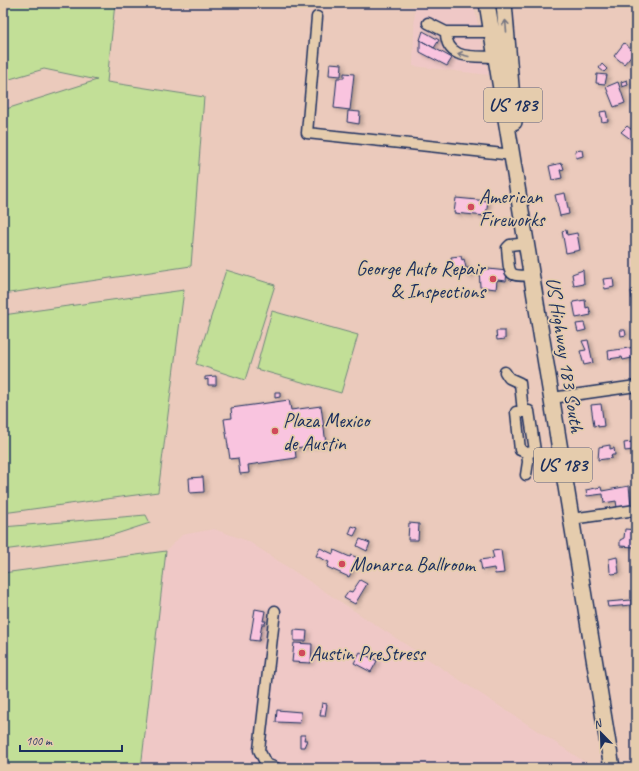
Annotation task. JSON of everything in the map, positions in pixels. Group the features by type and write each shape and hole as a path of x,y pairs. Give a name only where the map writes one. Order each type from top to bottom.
{"highway":[{"name":"US Highway 183 South","path":"487,3 612,768"},
{"name":"US Highway 183 South","path":"504,3 514,118 513,158"}],"street":[{"path":"317,17 308,133 513,158"},
{"path":"428,23 446,32 491,32"},
{"path":"446,32 448,46 459,55 495,57"},
{"path":"527,243 510,245 507,248 510,270 517,277 532,275"},
{"path":"505,372 509,378 520,383 523,412"},
{"path":"552,398 636,386"},
{"path":"529,411 535,451 527,453 520,450 516,412 523,412 529,411"},
{"path":"526,475 528,462 527,453"},
{"path":"571,519 636,510"},
{"path":"275,611 259,750 266,764 276,768"}],"shaded area":[{"path":"415,3 473,3 489,75 413,66"},
{"name":"Austin PreStress","path":"214,529 248,541 594,768 141,768 166,551 182,535"}],"green space":[{"path":"3,3 115,3 107,82 204,97 191,266 3,294 3,110 97,80 44,69 3,81"},
{"path":"226,270 275,285 245,380 196,364"},
{"path":"184,290 158,492 3,513 3,315"},
{"path":"272,311 358,335 341,393 256,369"},
{"path":"146,515 150,523 113,535 3,550 3,527"},
{"path":"166,551 141,768 3,768 3,573"}],"building":[{"path":"423,31 439,40 434,48 420,40"},
{"path":"420,40 452,58 447,66 420,52"},
{"path":"624,43 634,52 624,64 614,56"},
{"path":"330,63 342,64 341,76 329,75"},
{"path":"602,64 607,69 604,72 599,68"},
{"path":"344,73 354,74 350,110 334,108 337,78 344,78"},
{"path":"597,74 607,75 605,84 596,83"},
{"path":"627,80 628,85 622,87 621,82"},
{"path":"618,82 625,103 614,107 606,87"},
{"path":"348,111 360,112 359,124 347,122"},
{"path":"606,111 608,121 602,122 600,112"},
{"path":"627,126 632,130 636,127 636,143 621,132"},
{"path":"582,150 583,156 576,158 575,151"},
{"path":"562,163 564,169 560,170 562,178 552,180 549,166"},
{"path":"565,193 569,214 560,216 555,195"},
{"name":"American Fireworks","path":"456,198 488,201 486,216 454,213"},
{"path":"566,230 567,235 577,233 580,250 566,253 562,231"},
{"path":"461,256 462,260 464,259 466,268 462,269 463,271 454,273 451,257"},
{"path":"467,268 472,268 471,276 467,276"},
{"name":"George Auto Repair & Inspections","path":"479,268 507,271 506,281 497,280 496,289 480,287"},
{"path":"583,270 584,284 574,286 572,274"},
{"path":"613,278 614,287 605,289 603,279"},
{"path":"636,290 636,298 632,299 631,291"},
{"path":"585,300 586,308 589,307 591,315 576,318 573,302"},
{"path":"584,323 586,330 578,332 576,324"},
{"path":"620,330 625,330 626,335 621,336"},
{"path":"496,331 505,331 505,339 497,340"},
{"path":"588,340 593,363 584,365 580,351 586,350 582,341"},
{"path":"636,347 636,357 623,360 622,357 609,359 608,351"},
{"path":"216,376 216,385 208,385 208,379 205,380 205,377"},
{"path":"275,392 280,392 280,397 275,398"},
{"name":"Plaza Mexico de Austin","path":"289,400 291,410 321,406 326,444 295,448 296,458 248,465 249,473 240,474 238,458 230,459 224,419 232,418 231,408"},
{"path":"601,404 604,426 598,427 598,425 594,426 591,405"},
{"path":"632,442 633,450 625,451 624,443"},
{"path":"610,445 610,449 614,448 615,455 611,455 612,458 598,460 599,447"},
{"path":"203,477 204,492 190,493 189,478"},
{"path":"629,486 631,505 617,507 616,501 604,503 603,494 587,496 586,490 601,487 602,491"},
{"path":"409,523 419,524 418,540 408,540"},
{"path":"352,526 358,528 354,536 349,534"},
{"path":"625,529 636,530 635,547 620,546 620,540 624,538"},
{"path":"360,539 370,543 367,551 357,546"},
{"name":"Monarca Ballroom","path":"320,548 333,554 334,550 350,557 351,555 358,558 349,577 327,567 329,562 316,556"},
{"path":"501,550 504,573 495,574 494,568 482,570 480,560 494,558 492,551"},
{"path":"617,557 619,573 612,574 610,572 609,559"},
{"path":"360,580 367,584 355,604 344,598 349,591 352,592"},
{"path":"631,600 631,605 608,607 607,602"},
{"path":"255,609 265,611 263,621 266,621 265,624 262,624 259,641 250,640"},
{"path":"294,630 307,631 306,641 294,641"},
{"name":"Austin PreStress","path":"294,643 312,644 311,663 292,662"},
{"path":"360,652 377,661 371,672 354,663"},
{"path":"322,703 327,704 325,716 320,716"},
{"path":"277,710 301,712 300,723 276,722"},
{"path":"300,735 305,735 304,740 307,740 304,747 300,747"}],"place":[{"name":"American Fireworks","path":"471,207"},
{"name":"George Auto Repair & Inspections","path":"493,279"},
{"name":"Plaza Mexico de Austin","path":"275,431"},
{"name":"Monarca Ballroom","path":"342,564"},
{"name":"Austin PreStress","path":"302,653"}]}
